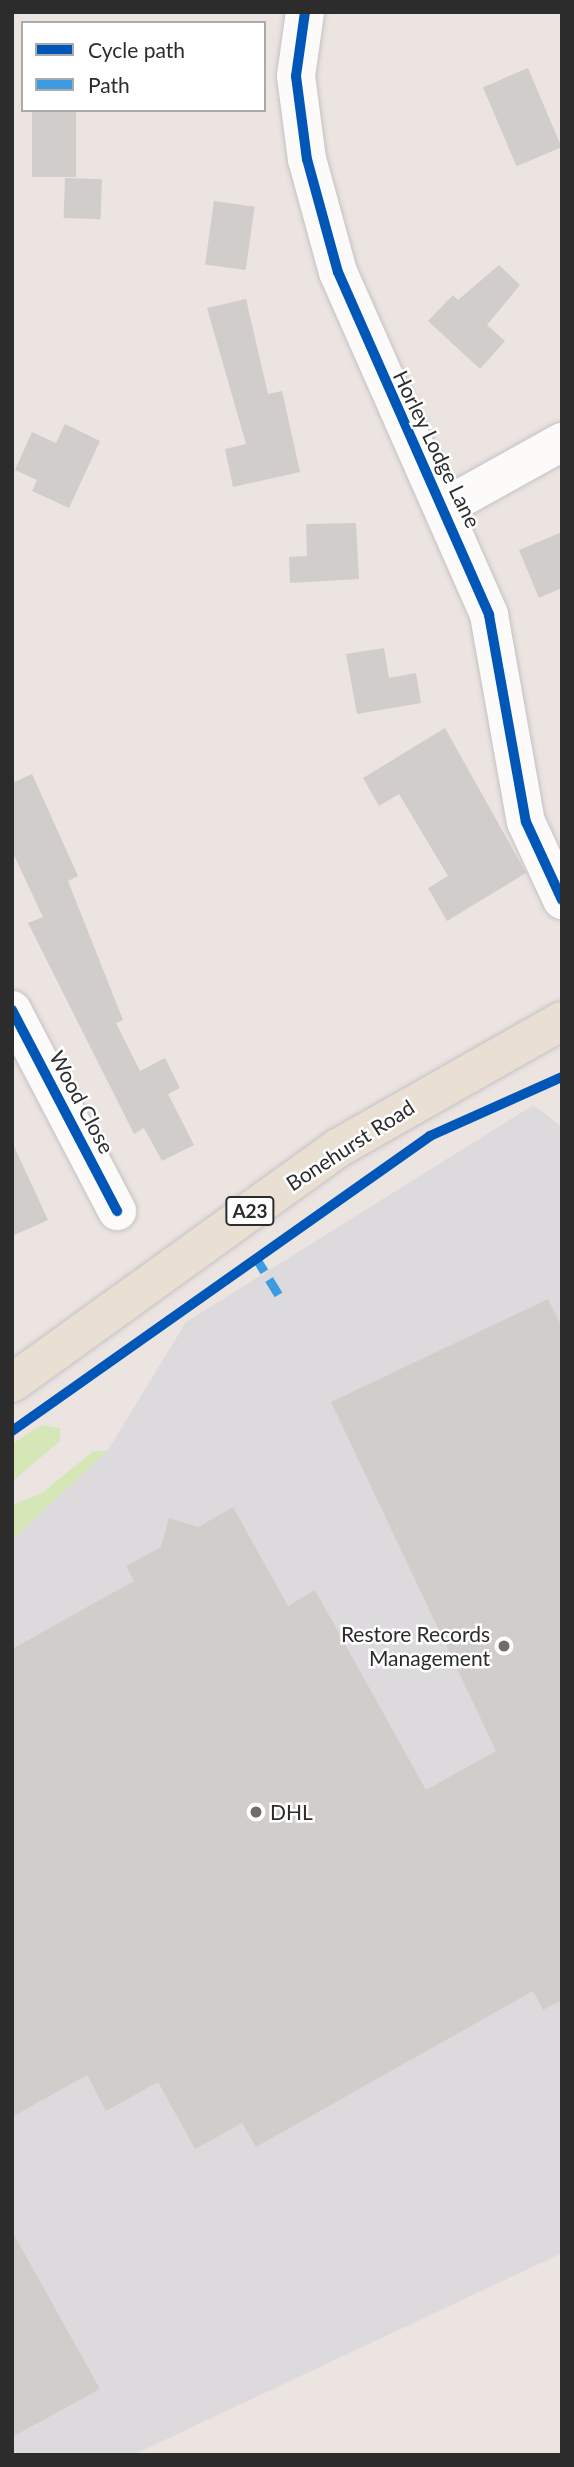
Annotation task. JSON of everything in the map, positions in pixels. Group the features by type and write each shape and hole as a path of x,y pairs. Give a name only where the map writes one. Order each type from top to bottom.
{"main road":[{"name":"Bonehurst Road","path":"12,1383 338,1148 562,1021"}],"street":[{"name":"Horley Lodge Lane","path":"305,12 296,76 307,159 338,272 360,333 445,507 489,615 526,822 562,900"},
{"path":"445,507 562,442"},
{"name":"Wood Close","path":"12,1010 117,1211"}],"shaded area":[{"path":"533,1105 562,1127 562,2253 133,2455 12,2455 12,1540 108,1450 186,1322"}],"green space":[{"path":"41,1425 60,1428 60,1441 12,1482 12,1444"},
{"path":"108,1450 12,1540 12,1505 42,1493 92,1452"}],"building":[{"path":"528,68 562,147 516,166 483,87"},
{"path":"32,112 76,112 76,177 32,177"},
{"path":"65,178 102,179 101,219 64,218"},
{"path":"214,201 255,207 246,270 205,264"},
{"path":"499,265 520,285 487,325 505,341 480,369 428,321 453,295 458,300"},
{"path":"246,299 268,394 282,391 300,472 233,487 225,449 246,444 207,308"},
{"path":"65,424 100,441 69,508 32,491 37,480 15,470 32,432 56,443"},
{"path":"356,523 359,579 290,583 289,557 307,556 306,524"},
{"path":"562,532 562,588 539,598 519,550"},
{"path":"384,648 389,678 416,673 421,703 357,714 346,654"},
{"path":"445,728 526,873 447,921 428,888 448,876 399,794 379,806 363,778"},
{"path":"32,774 78,876 68,881 123,1020 116,1023 140,1071 165,1058 180,1088 168,1094 194,1145 162,1161 144,1128 134,1134 28,923 43,917 12,851 12,783"},
{"path":"12,1142 48,1220 12,1236"},
{"name":"DHL","path":"548,1299 562,1327 562,2000 543,2010 533,1991 256,2147 242,2123 195,2149 158,2082 106,2111 87,2075 12,2117 12,1649 134,1581 126,1566 161,1547 169,1518 198,1527 233,1507 288,1606 315,1590 426,1790 496,1751 331,1402"},
{"path":"12,2231 100,2389 12,2437"}],"marked path":[{"path":"255,1256 282,1300"}],"cycle path":[{"path":"305,12 296,76 307,159 338,272 489,615 526,822 562,900"},
{"path":"12,1010 117,1211"},
{"path":"12,1431 430,1136 562,1077"}],"place":[{"name":"Restore Records Management","path":"504,1646"},
{"name":"DHL","path":"256,1812"}]}
